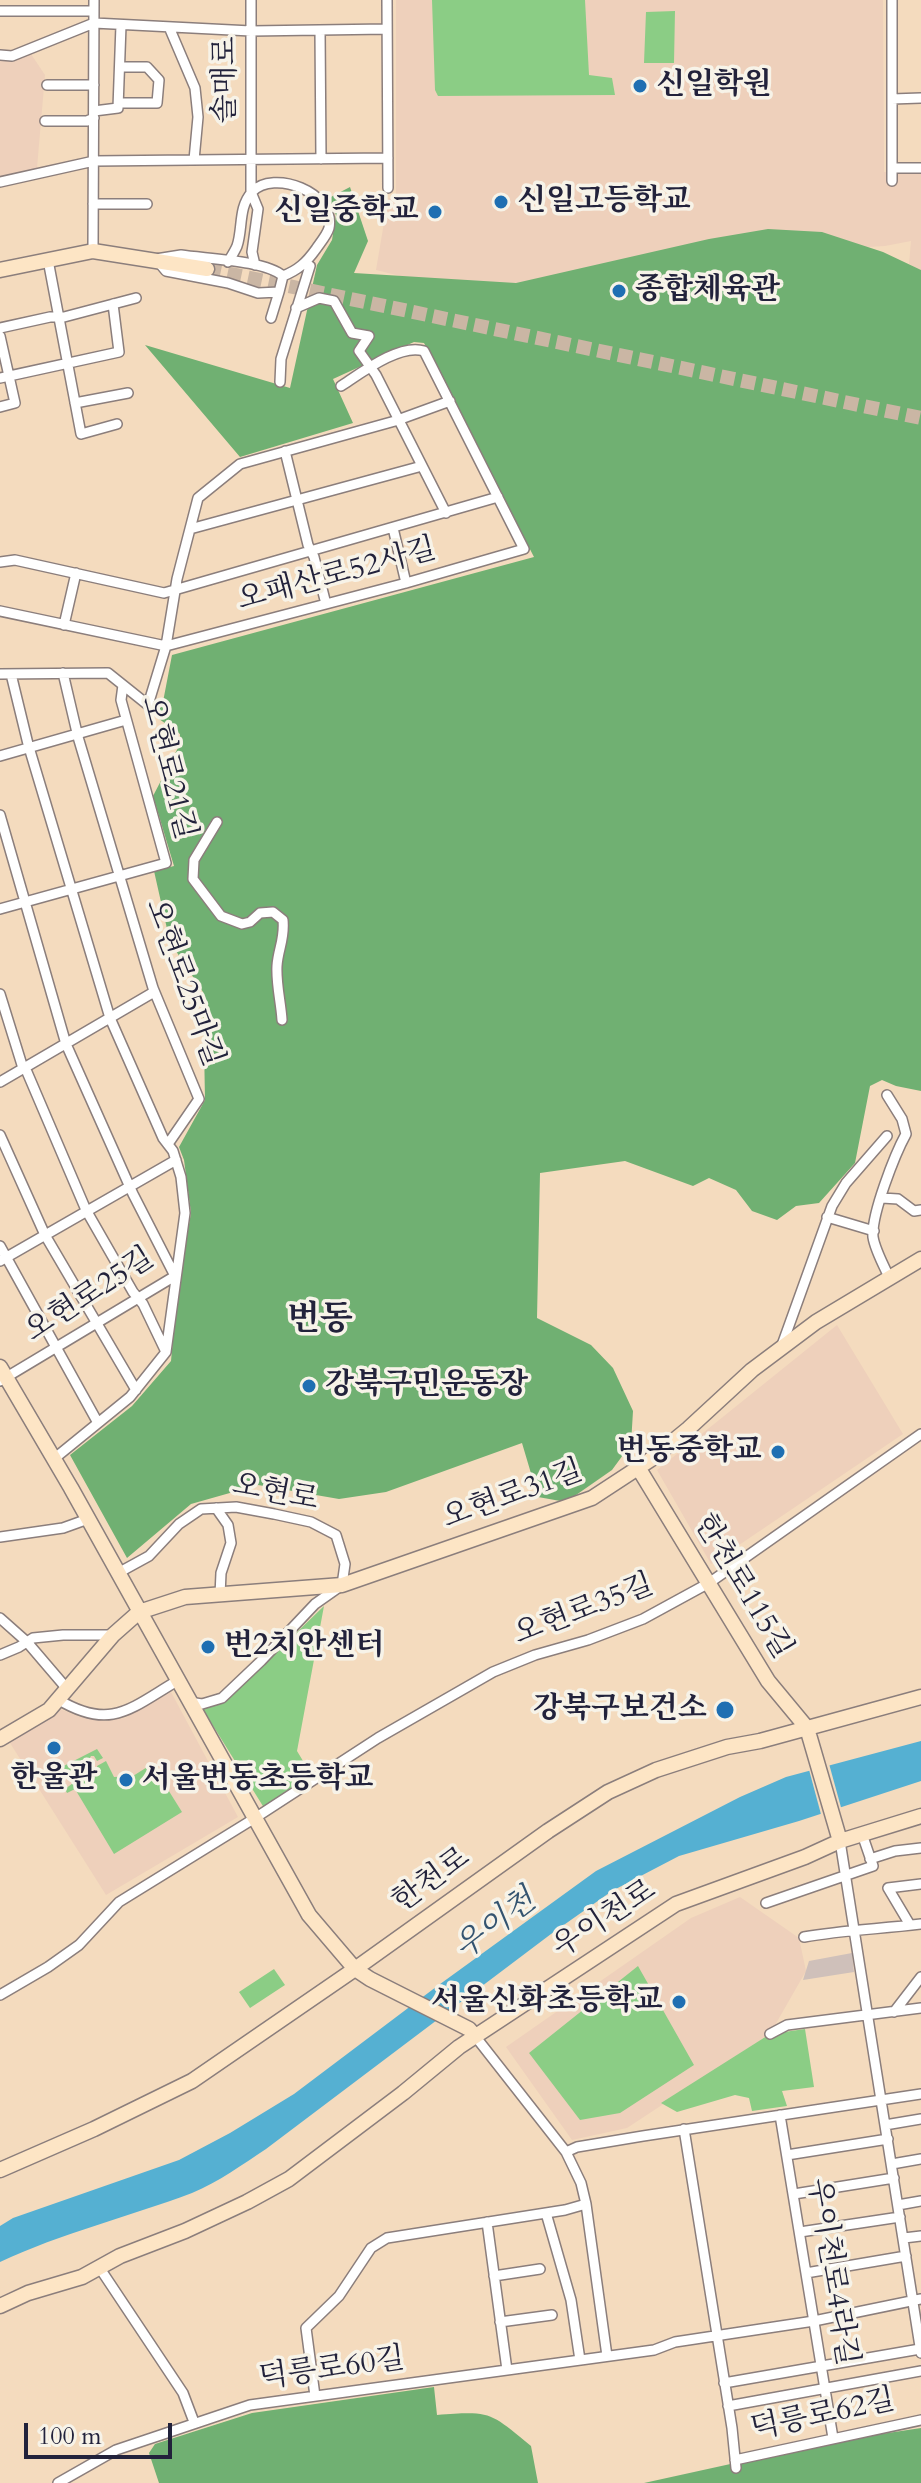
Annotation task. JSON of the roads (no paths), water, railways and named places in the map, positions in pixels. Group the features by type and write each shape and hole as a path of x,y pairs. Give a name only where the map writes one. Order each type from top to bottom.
{"street":[{"name":"솔매로","path":"251,0 251,192 258,209 252,252 255,265"},
{"path":"387,0 388,188"},
{"path":"892,0 892,181"},
{"path":"0,11 94,5 93,251"},
{"path":"0,55 12,56 94,23 251,31 387,29"},
{"path":"45,121 87,121 94,115 118,108 121,25"},
{"path":"169,27 195,88 198,117 194,160"},
{"path":"320,30 321,159"},
{"path":"119,103 157,103 159,80 147,67 120,67"},
{"path":"47,85 94,85"},
{"path":"892,99 921,98"},
{"name":"솔매로","path":"251,159 388,158"},
{"path":"0,182 94,161 251,159"},
{"path":"892,168 921,168"},
{"path":"251,192 264,184 289,184 307,189 321,201 329,215 329,230 305,263 300,269 283,276"},
{"name":"솔매로","path":"228,262 237,247 243,209 251,192"},
{"path":"93,204 147,204"},
{"path":"0,270 93,251 207,269"},
{"path":"156,259 181,255 275,269 283,276"},
{"path":"156,259 166,271 228,283 258,293 279,292"},
{"path":"48,260 81,434 117,424"},
{"path":"280,382 281,359 310,266 305,263"},
{"path":"271,318 283,276"},
{"path":"0,328 136,298"},
{"path":"296,308 319,298 334,301 352,333 369,336 359,351 376,375 446,513"},
{"path":"4,377 62,367 67,363 119,352 113,304"},
{"path":"0,336 4,377 15,403 0,407"},
{"name":"오패산로52사길","path":"166,646 524,549 424,351 416,348 393,355 341,386"},
{"path":"75,403 128,393"},
{"path":"0,611 166,646 198,498 240,464 399,419 450,401"},
{"path":"285,451 326,604"},
{"path":"190,529 422,466"},
{"name":"오패산로52사길","path":"176,590 498,497"},
{"path":"393,528 406,583"},
{"path":"0,562 15,560 164,593 176,590"},
{"path":"64,625 76,573"},
{"name":"오현로21길","path":"6,674 108,673 148,705 166,646"},
{"name":"오현로25마길","path":"63,673 77,734 154,992 199,1099 168,1144"},
{"name":"오현로25길","path":"2,1375 56,1348 175,1276 185,1213 176,1160 163,1138 110,1018 6,674"},
{"name":"오현로21길","path":"123,685 121,700 166,863"},
{"path":"0,756 126,720"},
{"path":"0,815 66,1044 129,1186 175,1276 166,1352 136,1390 55,1458"},
{"path":"217,822 194,860 193,879 221,916 242,924 250,922 260,913 273,912 283,920 283,942 276,971 282,1020"},
{"name":"오현로25마길","path":"120,876 166,863"},
{"path":"0,909 120,876"},
{"path":"0,1082 154,992"},
{"path":"0,994 22,1065 86,1210 139,1299 166,1352"},
{"path":"887,1095 902,1119 906,1134 897,1151 882,1198 873,1238 890,1279"},
{"path":"0,1135 45,1235 136,1390"},
{"path":"781,1349 827,1217 846,1183 887,1136"},
{"path":"2,1259 176,1160"},
{"path":"882,1198 898,1199 914,1211 921,1210"},
{"path":"827,1217 874,1231"},
{"path":"0,1246 2,1259 98,1423"},
{"name":"오현로31길","path":"139,1612 185,1597 342,1585 581,1502 639,1469 752,1370 816,1322 921,1259"},
{"path":"2,1375 55,1458 309,1915 355,1969 469,2029 566,2152 581,2183 586,2204 607,2356"},
{"name":"오현로35길","path":"0,1995 79,1945 119,1902 378,1738 493,1672 643,1619 709,1583 921,1434"},
{"name":"한천로115길","path":"639,1469 768,1681 807,1728"},
{"name":"오현로","path":"118,1573 149,1556 179,1524 201,1509 236,1507 311,1522 336,1535 345,1564 342,1585"},
{"path":"216,1508 228,1525 231,1543 221,1573 220,1595"},
{"path":"0,1537 63,1528 88,1519"},
{"path":"188,1701 202,1704 222,1698 315,1604 342,1585"},
{"path":"1,1738 49,1710 113,1635 139,1612"},
{"path":"0,1618 27,1642 64,1695 80,1712 117,1715 177,1681"},
{"path":"0,1655 33,1638 113,1635"},
{"name":"한천로","path":"0,2170 192,2081 608,1792 656,1770 727,1747 921,1697"},
{"path":"724,2383 921,2351 917,2300 906,2256 840,1841 807,1728"},
{"name":"우이천로","path":"0,2306 28,2293 82,2277 120,2256 185,2231 289,2179 475,2036 676,1904 840,1841 921,1816"},
{"path":"862,1834 871,1863"},
{"path":"766,1903 846,1876 895,1851 921,1848"},
{"path":"910,1925 888,1888 921,1884"},
{"path":"804,1937 854,1929 871,1931 921,1924"},
{"path":"894,2012 921,1977"},
{"path":"770,2034 787,2025 921,2008"},
{"path":"566,2152 577,2147 684,2129 921,2094"},
{"name":"우이천로4라길","path":"780,2115 833,2438"},
{"path":"885,2125 921,2119"},
{"path":"684,2129 728,2406 921,2371"},
{"path":"787,2155 888,2139"},
{"path":"892,2164 921,2159"},
{"path":"794,2194 894,2178"},
{"path":"898,2205 921,2201"},
{"path":"315,2396 306,2328 339,2296 371,2248 387,2238 586,2204"},
{"path":"546,2213 571,2300 580,2360"},
{"path":"800,2232 900,2217"},
{"path":"487,2222 507,2370"},
{"path":"904,2238 921,2236"},
{"path":"806,2273 906,2256"},
{"path":"99,2267 183,2393 194,2422"},
{"path":"494,2276 540,2269"},
{"name":"덕릉로60길","path":"58,2483 116,2450 250,2405 654,2350 675,2342 814,2321 917,2300"},
{"path":"500,2322 552,2315"},
{"name":"덕릉로62길","path":"728,2406 736,2464 833,2438 921,2420"}],"water":[{"name":"우이천","path":"921,1741 921,1781 679,1856 612,1891 266,2149 212,2184 47,2242 0,2262 0,2226 13,2218 179,2160 230,2133 294,2094 596,1871 740,1797 786,1777"}],"tunnel":[{"path":"207,269 921,418"}],"place":[{"name":"신일학원","path":"640,86"},
{"name":"신일고등학교","path":"501,202"},
{"name":"신일중학교","path":"435,212"},
{"name":"종합체육관","path":"619,291"},
{"name":"강북구민운동장","path":"309,1386"},
{"name":"번동중학교","path":"778,1452"},
{"name":"번2치안센터","path":"208,1647"},
{"name":"강북구보건소","path":"725,1710"},
{"name":"한울관","path":"54,1748"},
{"name":"서울번동초등학교","path":"126,1780"},
{"name":"서울신화초등학교","path":"679,2002"}],"district":[{"name":"번동","path":"320,1321"}]}
